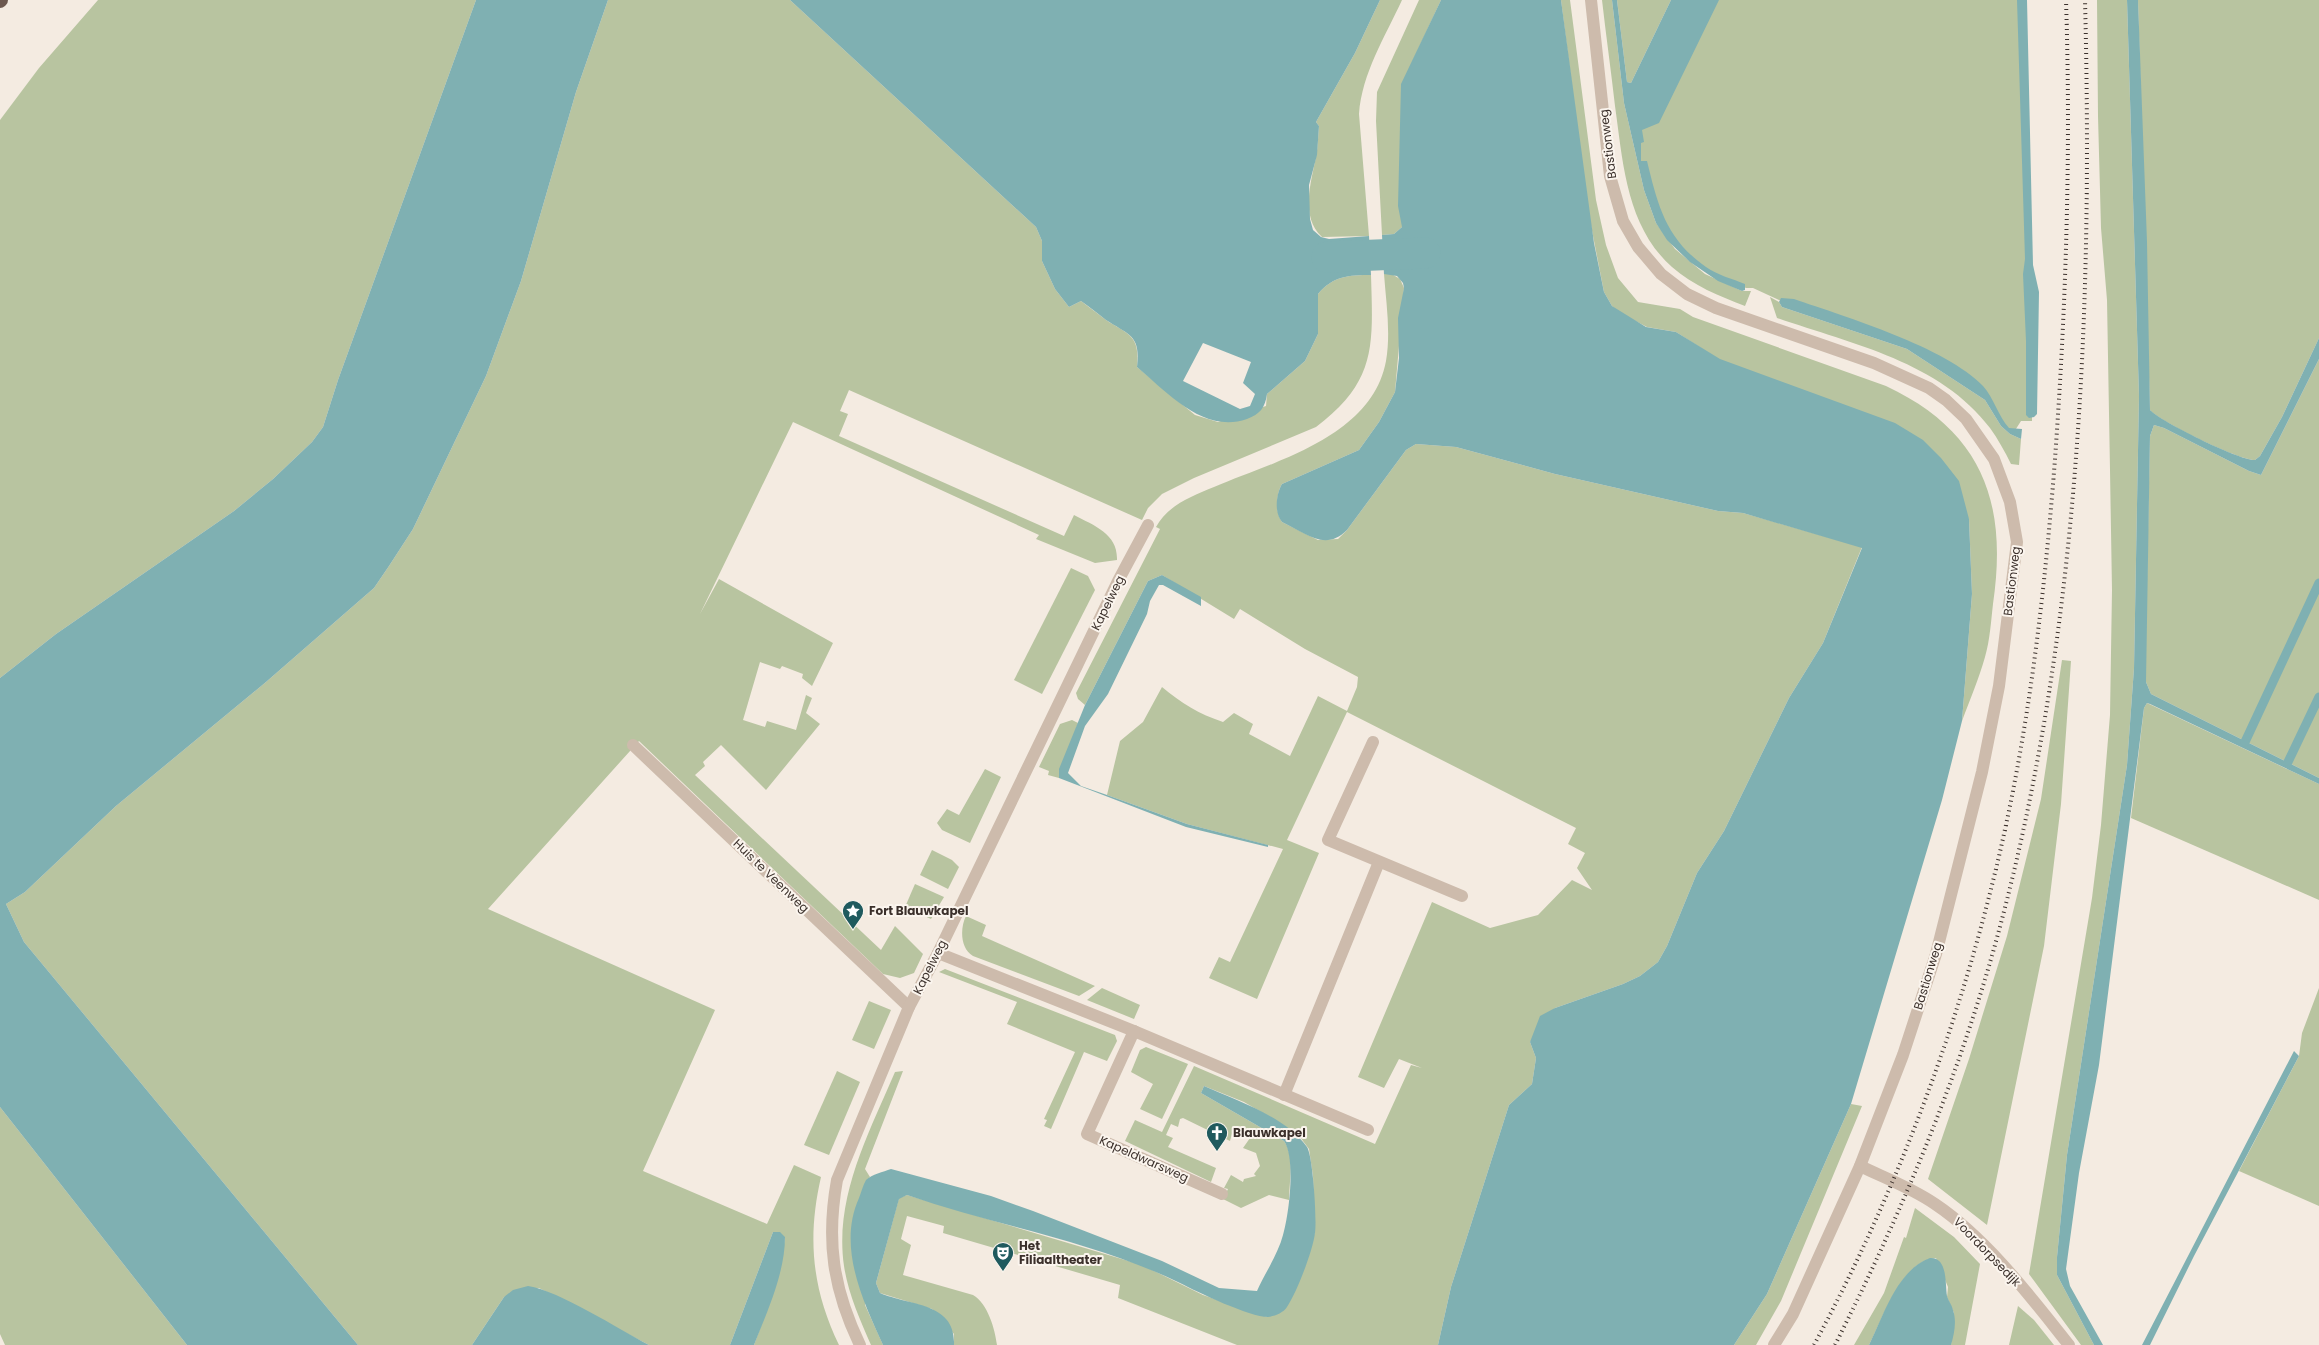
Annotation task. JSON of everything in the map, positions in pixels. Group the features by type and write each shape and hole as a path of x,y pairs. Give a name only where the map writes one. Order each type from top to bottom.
{"street":[{"name":"Bastionweg","path":"1591,0 1610,176 1623,220 1638,246 1661,274 1687,294 1716,308 1874,363 1934,392 1966,419 1994,459 2010,502 2017,542 1999,686 1982,772 1936,954 1903,1054 1860,1166 1793,1314 1774,1345"},
{"name":"Kapelweg","path":"860,1345 846,1315 832,1260 832,1207 837,1180 909,1007 938,953 1118,581 1148,525"},
{"path":"1373,742 1328,840 1462,896"},
{"name":"Huis te Veenweg","path":"633,746 909,1007"},
{"path":"1284,1095 1379,862"},
{"path":"938,953 1134,1031 1368,1130"},
{"name":"Kapeldwarsweg","path":"1134,1031 1087,1134 1222,1194"},
{"name":"Voordorpsedijk","path":"1860,1166 1921,1195 1960,1222 2035,1302 2069,1345"}],"green space":[{"path":"98,0 476,0 338,380 323,427 312,442 273,479 234,511 56,634 0,678 0,120 39,68"},
{"path":"608,0 790,0 1036,227 1042,241 1042,261 1055,289 1069,307 1081,301 1127,333 1135,342 1137,348 1137,367 1195,415 1218,422 1266,406 1267,394 1305,361 1318,334 1318,294 1336,280 1356,275 1371,275 1371,342 1361,377 1351,394 1316,427 1194,478 1162,494 1148,508 1142,520 849,390 840,411 848,414 839,436 1064,536 1074,515 1097,527 1109,537 1114,544 1117,560 1095,563 1036,539 1039,535 793,422 700,614 719,579 833,643 812,686 802,678 803,674 782,666 780,669 760,662 743,720 765,727 767,721 796,730 806,695 812,698 806,713 820,724 766,790 721,745 703,762 705,766 695,775 881,950 895,926 923,954 914,973 900,978 883,974 639,741 488,909 715,1010 643,1171 767,1224 794,1165 821,1177 814,1221 815,1263 823,1304 839,1345 754,1345 776,1279 785,1238 773,1232 730,1345 649,1345 539,1288 504,1297 472,1345 358,1345 24,942 6,904 25,892 116,806 266,682 374,588 389,566 413,529 486,376 521,281 576,92"},
{"path":"1380,0 1402,0 1369,70 1361,99 1359,114 1369,236 1322,237 1315,229 1309,209 1310,188 1318,142 1319,126 1316,122 1355,53"},
{"path":"1419,0 1441,0 1402,84 1402,227 1394,234 1382,235 1376,121 1377,92"},
{"path":"1561,0 1570,0 1596,200 1606,245 1618,278 1638,302 1680,309 1693,317 1886,386 1919,404 1945,425 1966,448 1981,474 1991,502 1996,533 1997,567 1987,651 1962,721 1972,594 1969,519 1676,332 1647,327 1620,313 1612,306 1604,292 1587,205"},
{"path":"1602,0 1612,0 1624,103 1644,190 1656,223 1675,249 1705,274 1742,291 1751,291 1745,306 1707,290 1680,274 1657,251 1636,213 1624,171"},
{"path":"1617,0 1671,0 1631,83 1627,82"},
{"path":"1702,0 2021,0 2032,332 2032,421 2021,421 2014,432 2002,424 1984,396 1908,346 1779,300 1753,288 1746,288 1706,270 1674,244 1645,189 1636,130"},
{"path":"2097,0 2127,0 2139,396 2134,668 2127,765 2067,1155 2057,1257 2057,1275 2094,1345 2081,1345 2029,1274 2092,898 2101,825 2110,715 2112,590 2107,300 2101,228"},
{"path":"2138,0 2319,0 2319,338 2282,417 2260,456 2255,460 2247,459 2201,440 2157,416 2150,410"},
{"path":"1390,273 1400,279 1404,288 1395,392 1379,422 1359,450 1282,484 1278,493 1277,503 1278,514 1282,522 1318,540 1338,539 1347,530 1406,450 1416,444 1456,447 1555,474 1718,511 1743,513 1862,547 1823,643 1789,698 1724,831 1697,873 1667,946 1658,962 1640,976 1623,984 1555,1008 1530,1042 1536,1058 1532,1084 1509,1105 1451,1287 1438,1345 1237,1345 1118,1298 1120,1285 943,1233 944,1226 907,1216 901,1239 911,1245 903,1275 973,1295 983,1304 995,1332 997,1345 954,1345 954,1334 932,1309 880,1293 876,1283 899,1198 907,1195 1142,1265 1203,1295 1267,1317 1315,1233 1313,1176 1309,1149 1300,1137 1280,1123 1244,1102 1204,1086 1201,1093 1284,1141 1287,1147 1291,1169 1289,1200 1269,1195 1241,1208 1223,1199 1228,1189 1224,1188 1231,1175 1243,1182 1244,1179 1256,1176 1254,1174 1260,1166 1256,1153 1243,1148 1250,1138 1248,1136 1233,1130 1230,1141 1183,1118 1180,1119 1178,1127 1171,1124 1166,1135 1173,1138 1168,1147 1216,1168 1211,1182 1125,1141 1135,1120 1162,1132 1194,1066 1375,1144 1411,1065 1422,1068 1399,1059 1384,1088 1358,1077 1432,902 1490,928 1538,915 1572,880 1592,890 1577,868 1585,853 1568,844 1576,828 1347,712 1287,840 1319,853 1257,999 1209,978 1219,957 1230,962 1283,849 1187,824 1107,795 1120,741 1143,722 1162,687 1191,708 1214,719 1223,722 1234,713 1253,724 1249,734 1290,756 1318,696 1347,711 1357,687 1358,677 1305,649 1240,609 1234,619 1162,575 1148,581 1085,705 1078,699 1076,693 1160,529 1156,527 1167,513 1181,502 1197,494 1292,456 1318,443 1342,427 1362,409 1377,387 1386,361 1388,328 1384,274"},
{"path":"1770,297 1779,302 1782,307 1907,349 1985,400 2001,426 2010,434 2021,439 2019,465 2011,464 1990,428 1970,405 1946,387 1920,371 1893,358 1777,318"},
{"path":"2319,359 2319,778 2151,694 2146,682 2145,671 2150,436 2154,425 2164,428 2249,471 2261,475"},
{"path":"1071,568 1088,576 1095,590 1042,694 1014,680"},
{"path":"2062,660 2071,661 2061,804 2044,946 1987,1225 1928,1179 1969,1059 2007,936 2041,799"},
{"path":"2147,703 2319,784 2319,900 2131,818 2144,708"},
{"path":"1072,720 1078,723 1059,778 1048,775 1049,771 1039,767 1060,724"},
{"path":"985,769 1001,777 970,843 942,830 937,823 947,809 959,815"},
{"path":"932,850 952,860 959,867 948,889 920,875"},
{"path":"915,884 944,897 931,919 905,907"},
{"path":"966,916 986,925 982,936 1095,986 1079,996 973,956 966,948 962,938"},
{"path":"945,969 1115,1035 1117,1041 1107,1061 1084,1052 1051,1129 1044,1126 1047,1120 1044,1119 1075,1052 1007,1024 1017,1002 939,972"},
{"path":"1102,988 1140,1005 1134,1019 1087,1000"},
{"path":"2319,988 2319,1206 2239,1171 2299,1056 2302,1033"},
{"path":"869,1001 891,1010 874,1049 852,1040"},
{"path":"1146,1047 1188,1064 1162,1119 1140,1109 1153,1084 1131,1072 1140,1050"},
{"path":"837,1071 860,1082 829,1155 804,1145"},
{"path":"903,1071 865,1169 870,1177 866,1181 865,1305 883,1345 871,1345 848,1286 842,1240 844,1215 849,1190 865,1142 895,1072"},
{"path":"1851,1104 1862,1106 1781,1301 1756,1345 1734,1345 1767,1294"},
{"path":"0,1107 187,1345 5,1345 0,1334"},
{"path":"1915,1208 1954,1237 1980,1264 1965,1345 1951,1345 1954,1313 1947,1297 1948,1287 1936,1258 1924,1261 1904,1279 1887,1306 1869,1345 1854,1345 1884,1293 1904,1237 1906,1238"},
{"path":"2018,1306 2034,1320 2054,1345 2009,1345"}],"water":[{"path":"476,0 608,0 576,92 521,281 486,376 413,529 374,588 266,682 116,806 25,892 6,904 24,942 358,1345 187,1345 0,1107 0,678 56,634 234,511 273,479 312,442 323,427 338,380"},
{"path":"790,0 1380,0 1355,53 1316,122 1319,126 1317,155 1309,185 1310,219 1313,230 1321,237 1329,239 1369,236 1371,275 1356,275 1336,280 1318,294 1318,334 1305,361 1267,394 1263,407 1255,415 1247,419 1231,422 1215,421 1187,408 1161,388 1137,367 1137,348 1132,337 1081,301 1069,307 1055,289 1042,261 1042,241 1036,227","holes":["1203,343 1251,362 1243,383 1255,394 1250,406 1240,409 1183,381"]},
{"path":"1441,0 1561,0 1594,243 1604,292 1612,306 1646,327 1676,332 1720,359 1895,423 1923,440 1941,458 1959,481 1969,519 1972,594 1962,721 1942,800 1851,1104 1767,1294 1734,1345 1438,1345 1451,1287 1509,1105 1532,1084 1536,1058 1530,1042 1540,1016 1555,1008 1623,984 1640,976 1658,962 1667,946 1697,873 1724,831 1789,698 1823,643 1862,548 1743,513 1718,511 1555,474 1456,447 1416,444 1406,450 1347,530 1339,536 1331,540 1323,540 1307,535 1282,522 1279,518 1277,503 1278,493 1282,484 1359,450 1379,422 1395,392 1399,358 1398,318 1404,288 1403,283 1397,276 1384,274 1382,235 1394,234 1402,227 1398,206 1401,84"},
{"path":"1612,0 1617,0 1627,82 1631,83 1671,0 1719,0 1659,123 1642,130 1644,142 1641,143 1641,161 1647,161 1660,207 1681,245 1710,270 1745,284 1745,290 1742,291 1718,281 1690,262 1667,240 1656,223 1644,190 1624,103"},
{"path":"2017,0 2027,0 2033,265 2039,292 2037,414 2029,418 2026,415 2026,341 2023,274 2025,259"},
{"path":"2127,0 2138,0 2147,242 2150,410 2169,423 2201,440 2247,459 2255,460 2260,456 2282,417 2319,338 2319,359 2261,475 2249,471 2164,428 2154,425 2150,436 2146,682 2151,694 2319,778 2319,784 2150,704 2147,703 2144,708 2099,1065 2079,1173 2066,1269 2070,1286 2103,1345 2094,1345 2057,1275 2057,1257 2067,1155 2127,765 2134,668 2139,396"},
{"path":"1781,298 1794,299 1867,324 1945,358 1983,386 2009,428 2022,429 2021,439 2010,434 2001,426 1985,400 1907,349 1782,307 1779,302"},
{"path":"1162,575 1201,597 1201,606 1163,585 1159,585 1108,694 1085,726 1068,773 1081,786 1187,824 1268,845 1268,847 1186,827 1059,778 1059,769 1085,705 1148,581"},
{"path":"2294,1051 2299,1056 2194,1256 2150,1345 2142,1345"},
{"path":"1204,1086 1274,1118 1298,1136 1307,1147 1314,1188 1315,1233 1300,1281 1291,1300 1283,1311 1268,1317 1249,1313 1211,1298 1147,1268 1114,1256 907,1195 899,1199 876,1283 880,1293 929,1308 939,1313 948,1321 953,1331 954,1345 883,1345 855,1273 851,1235 853,1217 866,1180 891,1169 991,1196 1033,1211 1162,1261 1219,1288 1257,1291 1278,1249 1285,1226 1291,1173 1288,1149 1284,1141 1201,1093"},
{"path":"773,1232 780,1232 785,1237 779,1278 770,1306 754,1345 730,1345"},
{"path":"1930,1258 1940,1262 1945,1272 1947,1296 1955,1319 1951,1345 1869,1345 1886,1307 1900,1283 1909,1272"},
{"path":"528,1286 556,1295 589,1311 649,1345 472,1345 504,1297 513,1290"}],"waterway":[{"path":"1327,257 1425,253"},
{"path":"2245,742 2319,583"},
{"path":"2288,762 2319,697"}],"railway":[{"path":"1814,1345 1869,1234 1894,1178 1939,1063 1976,945 1992,885 2015,780 2039,620 2051,513 2059,402 2068,172 2066,0"},
{"path":"1835,1345 1904,1198 1925,1149 1963,1048 1995,945 2023,830 2046,714 2062,595 2074,476 2082,357 2086,237 2087,118 2085,0"}],"place":[{"name":"Fort Blauwkapel","path":"853,930"},
{"name":"Blauwkapel","path":"1217,1152"},
{"name":"Het Filiaaltheater","path":"1003,1272"}]}
